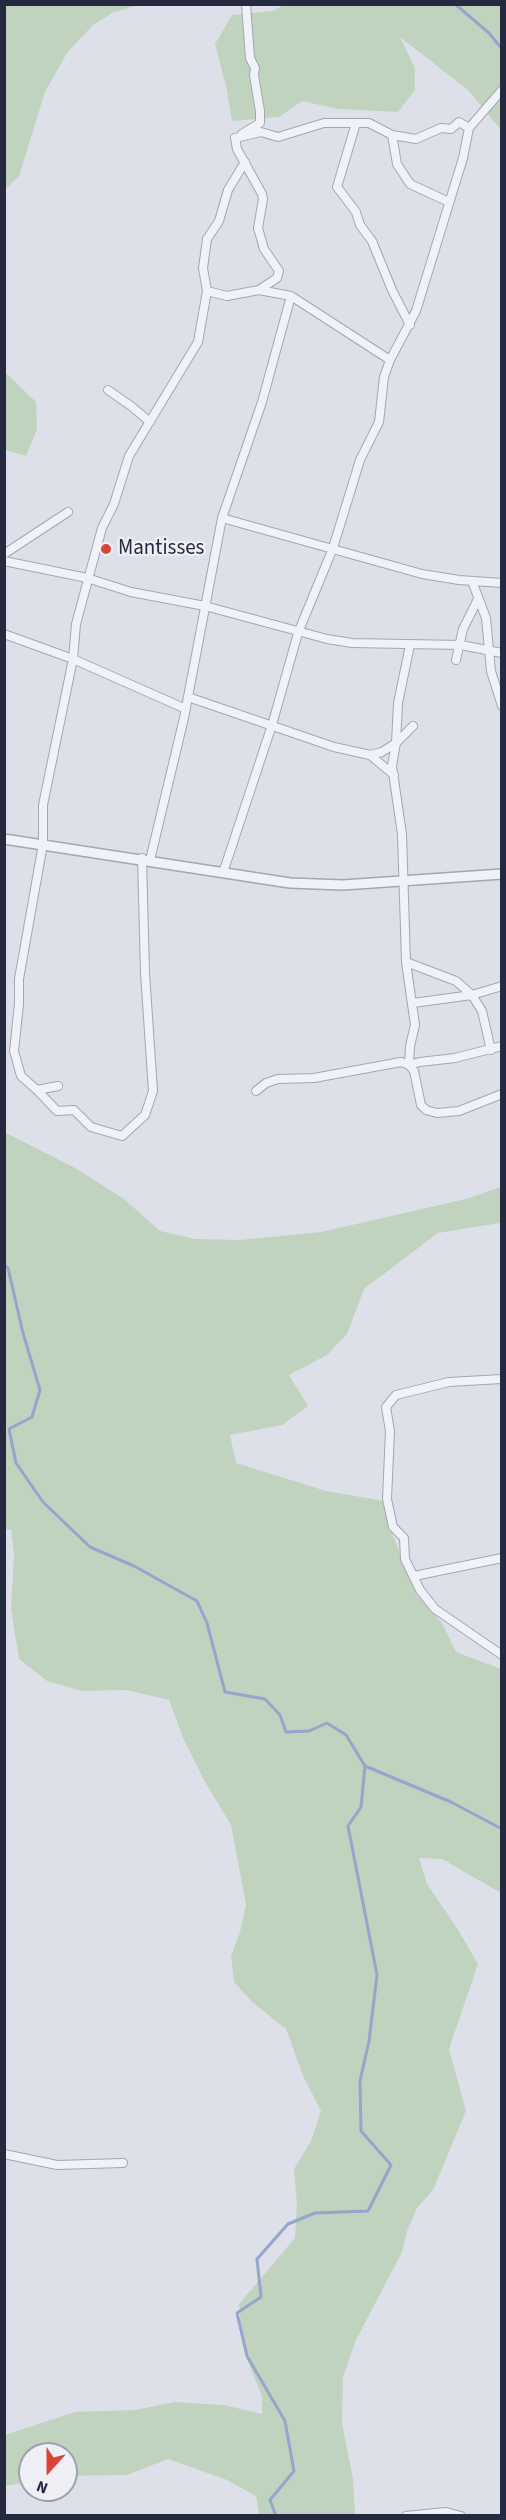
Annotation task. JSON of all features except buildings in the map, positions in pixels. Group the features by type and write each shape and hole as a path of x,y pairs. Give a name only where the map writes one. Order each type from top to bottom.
{"street":[{"path":"235,138 260,123 255,68 250,58 246,4"},
{"path":"223,873 272,725 298,633 333,548 360,460 379,422 384,377 390,360 410,325 450,202 469,128 501,90"},
{"path":"235,138 261,132 278,137 324,123 369,123 392,135 416,139 441,128 451,129 459,122 469,128"},
{"path":"356,123 337,187 356,212 360,225 372,241 392,290 410,325"},
{"path":"392,135 397,164 410,183 450,202"},
{"path":"235,138 237,149 262,194 258,228 264,249 279,271 277,278 259,290"},
{"path":"244,162 228,190 219,221 207,239 203,268 207,291 198,342 129,456 114,504 102,528 87,578 76,624 73,659 43,805 43,844 19,979 14,1051 21,1076 38,1090 57,1111 74,1110 91,1127 122,1136 145,1115 153,1091 146,859 186,709 222,518 262,402 291,296"},
{"path":"207,291 227,296 259,290 291,296 390,360"},
{"path":"108,390 150,422"},
{"path":"4,554 68,512"},
{"path":"222,518 422,574 501,583"},
{"path":"4,561 87,578 131,592 205,606 298,633 352,643 461,645 501,653"},
{"path":"472,581 477,601 486,618 491,651 491,670 501,706"},
{"path":"456,660 463,629 477,601"},
{"path":"4,634 73,659 186,709"},
{"path":"410,645 398,703 396,743 392,757 402,834 406,962 415,1025 410,1046 409,1065 414,1071 421,1105 426,1110 437,1113 459,1111 501,1094"},
{"path":"188,696 334,747 370,754 382,752 396,743 412,726"},
{"path":"370,754 394,775"},
{"path":"4,838 290,883 343,885 501,874"},
{"path":"406,962 456,981 472,994 482,1011 491,1050"},
{"path":"413,1003 472,994 501,986"},
{"path":"256,1091 266,1083 278,1079 314,1078 400,1062 409,1065 491,1050 501,1046"},
{"path":"38,1090 58,1086"},
{"path":"501,1379 449,1382 396,1395 386,1407 390,1431 387,1499 393,1527 404,1538 405,1559 420,1590 435,1609 501,1655"},
{"path":"414,1576 501,1558"},
{"path":"4,2154 57,2164 123,2163"},
{"path":"406,2516 446,2512 461,2516"}],"green space":[{"path":"5,4 139,5 114,12 93,25 67,53 45,92 19,176 5,190"},
{"path":"283,5 501,5 501,130 469,91 400,37 415,68 415,90 398,112 338,109 302,101 279,117 232,121 215,44 232,15 273,11"},
{"path":"5,372 36,402 37,429 26,456 5,450"},
{"path":"4,1132 77,1169 124,1199 160,1231 195,1239 240,1240 321,1232 466,1199 501,1187 500,1223 438,1233 364,1289 347,1334 327,1355 289,1375 308,1406 282,1425 230,1435 236,1463 326,1491 384,1501 390,1528 416,1594 442,1623 456,1652 501,1669 501,1893 442,1859 419,1858 427,1884 478,1964 449,2049 466,2111 433,2190 417,2208 407,2231 402,2252 356,2340 343,2377 342,2423 353,2479 355,2515 259,2515 256,2496 227,2480 168,2459 127,2475 78,2476 78,2442 18,2442 18,2484 5,2486 5,2435 75,2412 135,2410 175,2402 224,2405 262,2414 262,2396 246,2357 242,2340 239,2304 295,2238 297,2204 294,2169 311,2141 321,2111 304,2078 286,2029 252,2002 234,1982 231,1956 240,1932 246,1904 231,1825 205,1782 183,1738 169,1700 126,1690 82,1691 47,1681 19,1659 11,1609 14,1554 11,1530 4,1529"}],"waterway":[{"path":"455,4 489,33 502,49"},
{"path":"4,1265 8,1268 23,1333 40,1390 32,1417 9,1429 16,1463 43,1502 90,1547 134,1566 197,1601 207,1623 225,1692 265,1699 280,1715 286,1732 309,1731 327,1723 346,1735 365,1766 451,1802 502,1829"},
{"path":"276,2516 270,2500 294,2471 285,2421 247,2356 237,2313 261,2297 257,2259 288,2224 315,2213 368,2211 391,2165 361,2131 360,2081 369,2041 377,1975 348,1826 361,1807 365,1766"}],"place":[{"name":"Mantisses","path":"106,549"}]}
